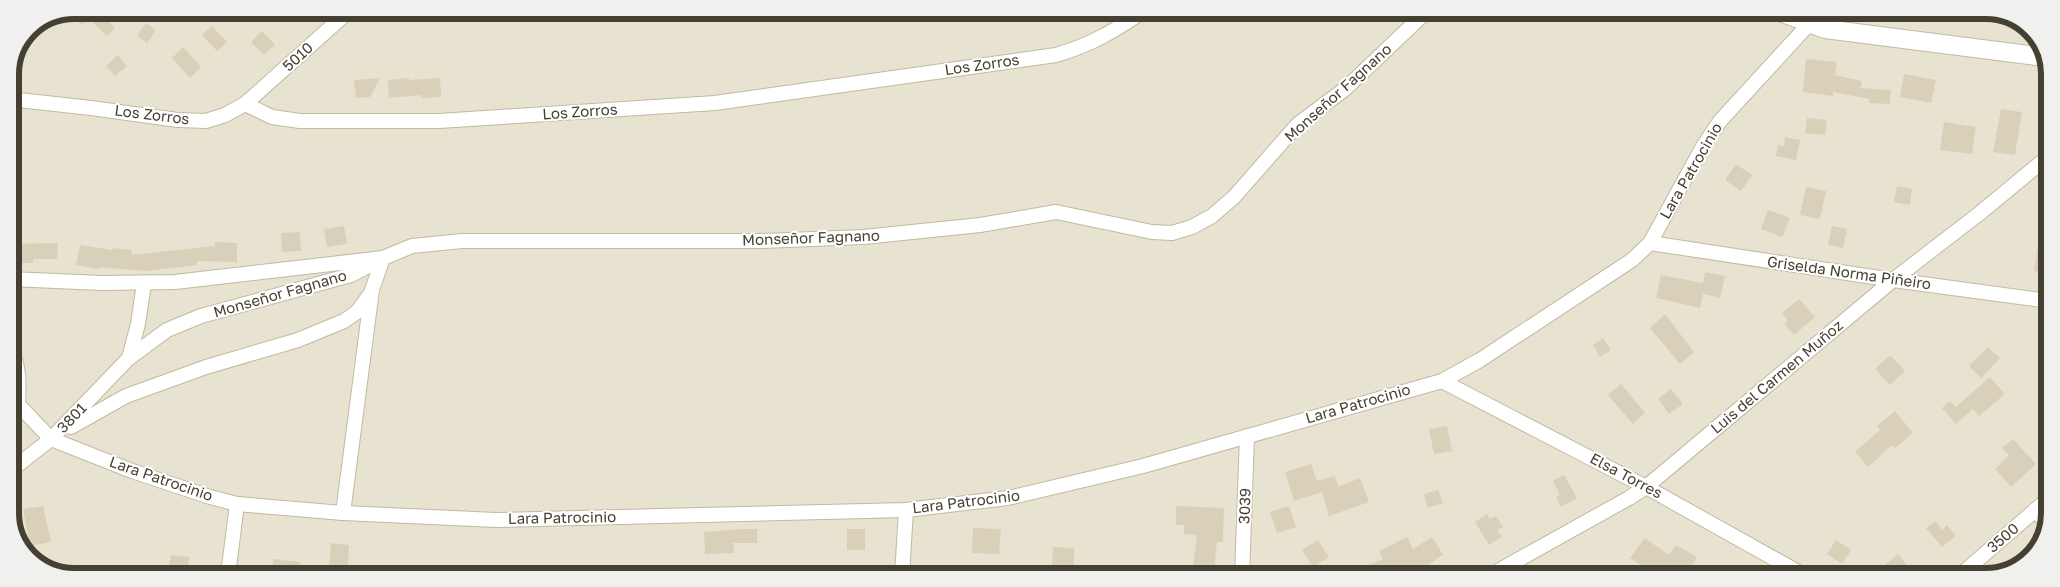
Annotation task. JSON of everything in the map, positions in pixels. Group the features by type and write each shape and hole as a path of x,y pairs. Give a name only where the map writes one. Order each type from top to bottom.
{"street":[{"name":"5010","path":"246,104 340,19"},
{"name":"Los Zorros","path":"19,100 178,120 206,120 225,115 246,104 272,117 300,121 439,121 716,103 1056,55 1085,46 1131,19"},
{"name":"Monseñor Fagnano","path":"129,358 166,330 202,316 351,275 383,258 412,246 462,241 758,241 864,237 980,225 1056,212 1152,232 1172,233 1192,227 1212,216 1234,197 1298,124 1345,89 1420,19"},
{"path":"1797,19 1825,28 2038,56"},
{"name":"Lara Patrocinio","path":"19,405 51,439 132,471 237,504 343,514 496,520 906,510 1008,498 1143,466 1442,381 1480,360 1624,266 1650,243 1702,148 1720,121 1816,19"},
{"name":"Luis del Carmen Muñoz","path":"1503,568 1630,498 1646,486 1893,280 2041,163"},
{"name":"Griselda Norma Piñeiro","path":"1650,243 1893,280 2041,300"},
{"path":"19,279 102,283 175,282 383,258 372,290 343,514"},
{"path":"129,358 138,324 144,282"},
{"path":"51,439 101,408 126,396 206,368 298,340 344,321 357,312 372,290"},
{"name":"3801","path":"19,464 51,439 129,358"},
{"name":"Elsa Torres","path":"1442,381 1646,486 1791,568"},
{"name":"3039","path":"1242,568 1247,436"},
{"path":"229,568 237,504"},
{"name":"3500","path":"1968,568 2041,505"},
{"path":"902,568 906,510"},
{"path":"2035,510 2041,516"}],"shaded area":[{"path":"1993,19 2001,21 2011,24 2030,40 2038,56 2041,70 2041,520 2039,528 2036,538 2020,557 1993,568 67,568 59,566 43,559 30,547 22,531 19,517 19,74 20,63 28,43 43,28 63,20"}],"building":[{"path":"75,19 87,19 82,25"},
{"path":"89,19 106,19 115,28 107,36"},
{"path":"146,23 156,30 147,43 137,36"},
{"path":"212,26 227,42 217,51 202,35"},
{"path":"262,31 275,45 264,55 251,42"},
{"path":"183,47 201,67 190,78 172,58"},
{"path":"118,55 127,66 115,76 106,66"},
{"path":"1806,59 1837,62 1835,75 1862,81 1860,88 1891,90 1890,104 1869,103 1869,99 1833,92 1833,96 1803,92"},
{"path":"1904,74 1936,80 1931,103 1900,97"},
{"path":"380,78 370,97 356,98 354,80"},
{"path":"409,78 409,80 440,78 441,97 421,98 421,95 389,98 388,80"},
{"path":"2001,109 2022,112 2015,155 1993,152"},
{"path":"1807,118 1827,120 1825,135 1805,133"},
{"path":"1944,122 1976,127 1972,154 1940,150"},
{"path":"1785,137 1800,140 1796,160 1776,156 1778,145 1784,146"},
{"path":"1736,164 1752,175 1741,191 1725,180"},
{"path":"1897,186 1912,189 1910,205 1894,202"},
{"path":"1806,187 1826,191 1820,219 1800,215"},
{"path":"1768,210 1790,218 1782,237 1761,229"},
{"path":"344,226 347,244 327,247 324,229"},
{"path":"1832,226 1847,229 1843,248 1828,245"},
{"path":"300,232 301,251 282,252 281,233"},
{"path":"215,242 237,243 237,262 197,261 197,265 146,271 99,267 99,269 76,265 80,245 112,250 112,248 132,250 131,255 215,246"},
{"path":"58,243 57,259 33,259 33,263 19,263 19,244"},
{"path":"2038,246 2041,247 2041,272 2034,271"},
{"path":"1705,272 1725,276 1720,298 1703,294 1700,308 1656,298 1661,275 1703,283"},
{"path":"1799,299 1815,317 1794,335 1784,324 1788,321 1782,313"},
{"path":"1665,314 1694,352 1680,364 1650,328"},
{"path":"1603,338 1611,350 1600,357 1593,345"},
{"path":"1988,347 2000,358 1981,378 1969,366"},
{"path":"1890,355 1905,371 1890,385 1875,369"},
{"path":"1990,377 2005,394 1979,416 1973,409 1956,424 1942,408 1950,401 1956,407"},
{"path":"1621,384 1645,413 1633,424 1608,395"},
{"path":"1671,389 1683,404 1669,414 1658,399"},
{"path":"1895,411 1913,433 1895,448 1892,445 1868,467 1855,452 1880,430 1877,426"},
{"path":"1447,426 1452,451 1434,454 1429,429"},
{"path":"2013,439 2036,464 2011,487 1995,469 2009,455 2002,448"},
{"path":"1311,464 1317,481 1335,476 1338,487 1360,478 1369,502 1329,516 1322,492 1294,501 1285,472"},
{"path":"1564,475 1577,498 1561,507 1556,497 1560,495 1553,481"},
{"path":"1438,490 1443,503 1428,508 1424,494"},
{"path":"43,506 51,542 30,546 23,509"},
{"path":"1176,506 1224,508 1223,542 1217,542 1214,568 1193,568 1197,535 1184,534 1184,525 1176,525"},
{"path":"1289,506 1296,527 1277,533 1270,512"},
{"path":"1487,514 1490,519 1496,516 1503,527 1497,530 1502,537 1489,545 1475,522"},
{"path":"1935,521 1942,530 1947,525 1956,536 1942,547 1926,528"},
{"path":"973,528 1001,529 999,554 972,553"},
{"path":"757,529 757,543 733,543 734,553 705,554 704,532"},
{"path":"847,529 865,529 865,550 847,550"},
{"path":"1407,537 1413,549 1432,537 1443,555 1423,568 1362,568 1383,559 1379,551"},
{"path":"1645,538 1669,555 1676,545 1697,557 1691,568 1653,568 1647,564 1644,567 1630,558"},
{"path":"1318,540 1329,557 1313,567 1302,550"},
{"path":"1836,540 1851,550 1842,564 1827,554"},
{"path":"331,543 349,545 348,567 329,565"},
{"path":"1053,547 1074,548 1074,568 1052,568"},
{"path":"1898,554 1909,568 1883,568"},
{"path":"171,555 189,557 188,568 169,568"},
{"path":"273,559 300,562 299,568 272,568"}]}
